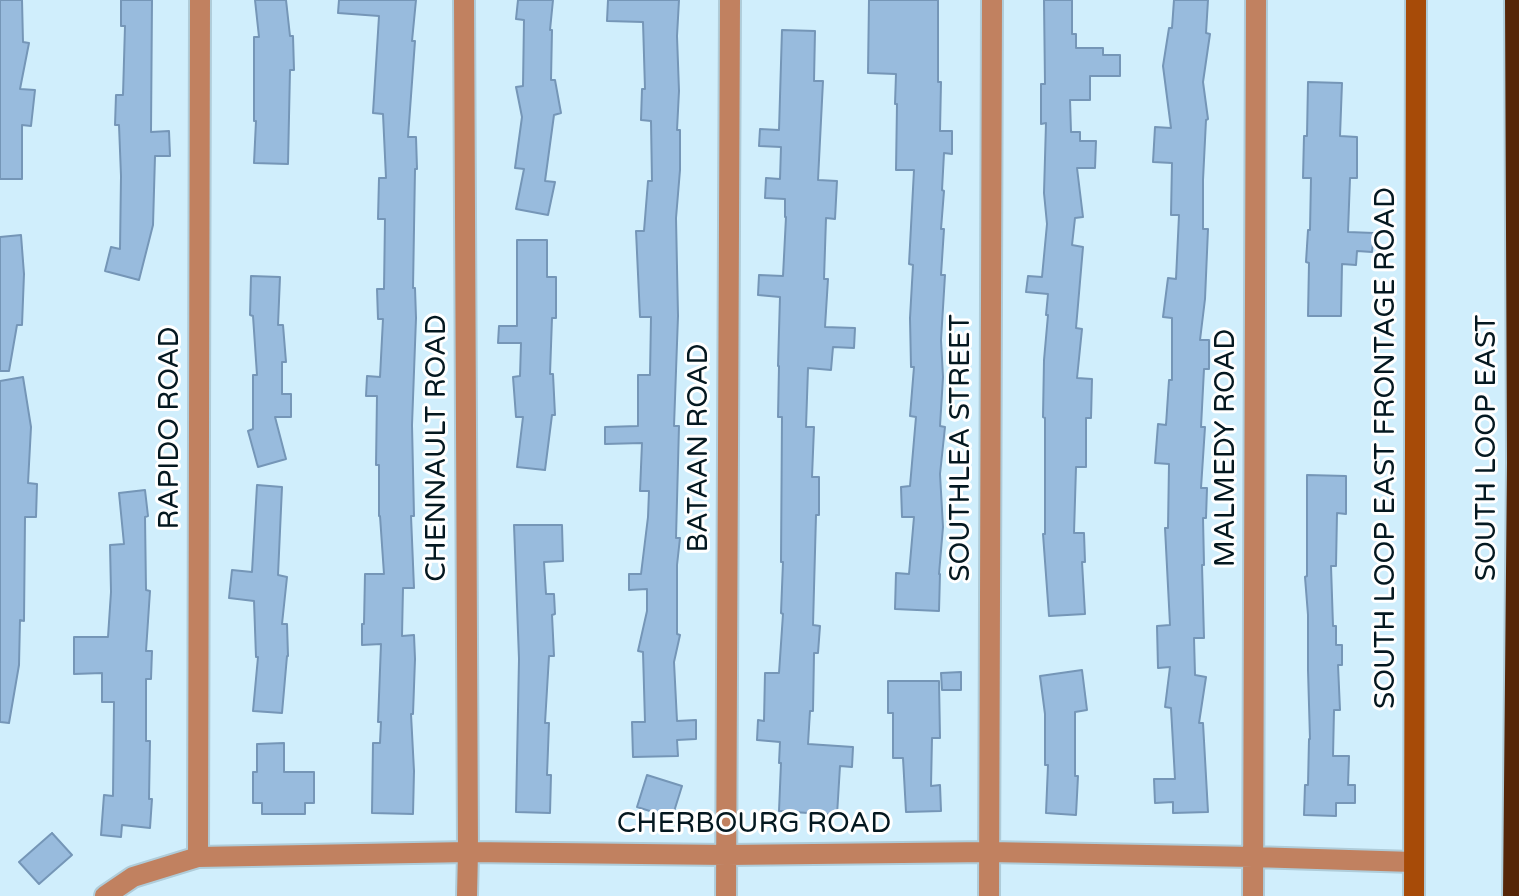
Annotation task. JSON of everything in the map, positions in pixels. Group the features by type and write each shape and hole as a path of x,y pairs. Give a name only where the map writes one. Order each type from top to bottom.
{"highway":[{"name":"SOUTH LOOP EAST","path":"1515,896 1519,463 1517,0"},
{"path":"1503,896 1515,826"}],"main road":[{"name":"SOUTH LOOP EAST FRONTAGE ROAD","path":"1414,896 1416,0"}],"street":[{"name":"RAPIDO ROAD","path":"198,857 200,0"},
{"name":"CHENNAULT ROAD","path":"464,0 467,896"},
{"name":"BATAAN ROAD","path":"726,896 730,0"},
{"name":"SOUTHLEA STREET","path":"989,896 992,0"},
{"name":"MALMEDY ROAD","path":"1253,896 1256,0"},
{"name":"CHERBOURG ROAD","path":"105,896 133,877 198,857 468,852 727,855 989,852 1413,862"}],"building":[{"path":"0,0 22,0 23,42 29,43 20,89 35,90 31,126 22,125 22,179 0,179"},
{"path":"121,0 152,0 151,132 169,131 170,156 155,156 153,225 139,280 105,271 111,247 120,249 119,125 115,125 116,95 123,95 125,26 121,26"},
{"path":"255,0 286,0 290,36 293,36 294,70 290,70 288,164 254,163 254,37 259,37"},
{"path":"339,0 416,0 408,137 416,137 417,169 413,288 416,318 412,425 414,516 411,516 414,588 403,588 402,636 414,635 411,714 413,814 372,813 373,743 380,743 381,644 362,645 362,624 365,574 384,574 379,465 376,465 377,396 366,396 367,376 380,377 383,319 378,319 377,289 384,289 385,219 378,219 379,178 386,178 383,114 373,113 379,16 338,13"},
{"path":"518,0 553,0 551,80 555,80 561,113 554,115 545,181 555,182 548,215 516,209 524,169 515,168 522,117 516,87 523,86 524,20 516,19"},
{"path":"608,0 679,0 677,130 680,130 680,170 676,218 678,316 674,426 679,426 676,538 680,538 677,634 680,635 674,662 677,721 696,720 696,739 677,740 678,756 633,757 632,722 645,722 643,652 638,651 647,611 647,589 629,590 629,574 641,574 649,491 640,491 642,443 605,444 605,427 638,426 638,375 650,375 651,317 640,317 636,231 644,231 648,181 652,181 651,121 641,120 642,89 645,89 643,22 607,21"},
{"path":"869,0 938,0 940,131 952,131 952,154 944,153 942,190 941,229 944,229 941,275 945,275 940,426 945,427 940,474 943,527 939,611 895,609 896,573 909,574 914,517 902,517 901,487 910,486 916,417 910,416 914,367 911,367 910,318 913,265 909,264 914,170 896,170 896,74 868,73"},
{"path":"1044,0 1072,0 1072,34 1076,34 1076,48 1103,48 1103,55 1120,55 1120,76 1090,76 1090,100 1070,100 1071,132 1080,132 1080,141 1096,141 1095,168 1077,168 1083,217 1075,218 1072,245 1083,247 1076,328 1082,329 1077,378 1092,379 1091,418 1086,418 1086,467 1076,467 1074,533 1084,533 1085,614 1049,616 1043,534 1044,360 1048,294 1026,292 1028,276 1042,277 1047,224 1044,193 1046,123 1041,124 1041,84 1045,84"},
{"path":"1174,0 1208,0 1206,33 1210,34 1203,82 1208,119 1203,229 1208,229 1200,340 1209,340 1209,369 1204,369 1201,427 1205,427 1201,488 1207,488 1202,565 1204,638 1194,638 1195,675 1206,677 1199,723 1203,723 1208,812 1173,813 1173,802 1155,803 1154,779 1175,779 1171,708 1165,707 1170,667 1158,668 1157,626 1170,625 1165,528 1168,528 1169,464 1155,463 1158,424 1166,425 1169,380 1172,380 1172,318 1163,317 1168,278 1176,279 1179,215 1171,215 1172,163 1153,162 1155,127 1171,128 1163,66 1169,28 1172,28"},
{"path":"782,30 815,31 814,81 823,81 818,180 837,181 835,219 826,218 824,279 828,279 825,327 855,328 854,348 833,347 831,370 808,368 806,427 814,427 812,477 819,477 813,625 820,626 818,653 814,653 813,711 810,711 808,744 853,747 852,767 840,766 837,815 779,811 780,742 757,740 758,720 764,721 765,673 779,673 783,614 782,417 778,417 780,297 758,295 759,275 783,276 785,199 765,198 766,178 780,179 781,147 759,146 760,129 779,130"},
{"path":"1308,82 1342,83 1340,136 1357,137 1357,178 1350,178 1348,232 1374,233 1372,252 1357,251 1356,265 1342,264 1341,316 1308,316 1309,263 1306,262 1311,178 1303,178"},
{"path":"21,235 24,274 22,325 17,325 9,371 0,371 0,237"},
{"path":"517,240 547,240 547,277 556,277 556,318 552,318 550,374 553,374 555,415 552,415 545,470 517,467 523,417 516,417 513,377 520,376 521,343 498,343 499,326 517,326"},
{"path":"251,276 280,277 278,325 283,325 286,362 282,362 282,394 291,394 291,417 275,417 286,459 258,467 248,431 253,429 253,375 257,375 253,316 250,315"},
{"path":"23,377 31,427 28,483 37,484 36,517 25,517 24,621 20,620 19,665 9,723 0,722 0,381"},
{"path":"1307,475 1346,476 1346,514 1337,513 1336,566 1331,566 1333,626 1336,626 1336,645 1342,645 1342,665 1338,665 1340,710 1334,710 1333,756 1349,756 1348,785 1355,785 1355,803 1336,803 1336,816 1304,815 1310,739 1305,577"},
{"path":"257,485 282,487 278,575 287,577 282,624 287,624 288,656 282,713 253,711 258,657 254,601 229,598 232,570 252,572"},
{"path":"145,490 148,516 145,517 146,590 150,591 146,651 152,651 151,679 146,679 146,741 150,741 149,799 152,799 150,828 122,825 121,837 101,835 104,795 113,796 114,702 102,702 102,673 74,674 74,637 108,637 110,545 124,544 119,493"},
{"path":"514,525 562,525 563,561 544,562 546,594 554,594 555,614 552,615 554,656 549,656 545,723 549,723 547,775 551,775 550,813 516,812 519,659"},
{"path":"1082,670 1087,710 1075,712 1076,815 1046,813 1048,765 1045,765 1045,714 1040,676"},
{"path":"961,672 961,690 942,690 941,673"},
{"path":"888,681 939,681 940,738 932,738 931,786 940,785 941,811 906,812 903,758 893,758 893,713 888,713"},
{"path":"284,743 284,772 314,772 314,803 305,803 305,814 262,814 262,803 253,803 257,744"},
{"path":"647,775 682,786 672,818 637,807"},
{"path":"52,833 72,855 39,884 19,862"}]}
